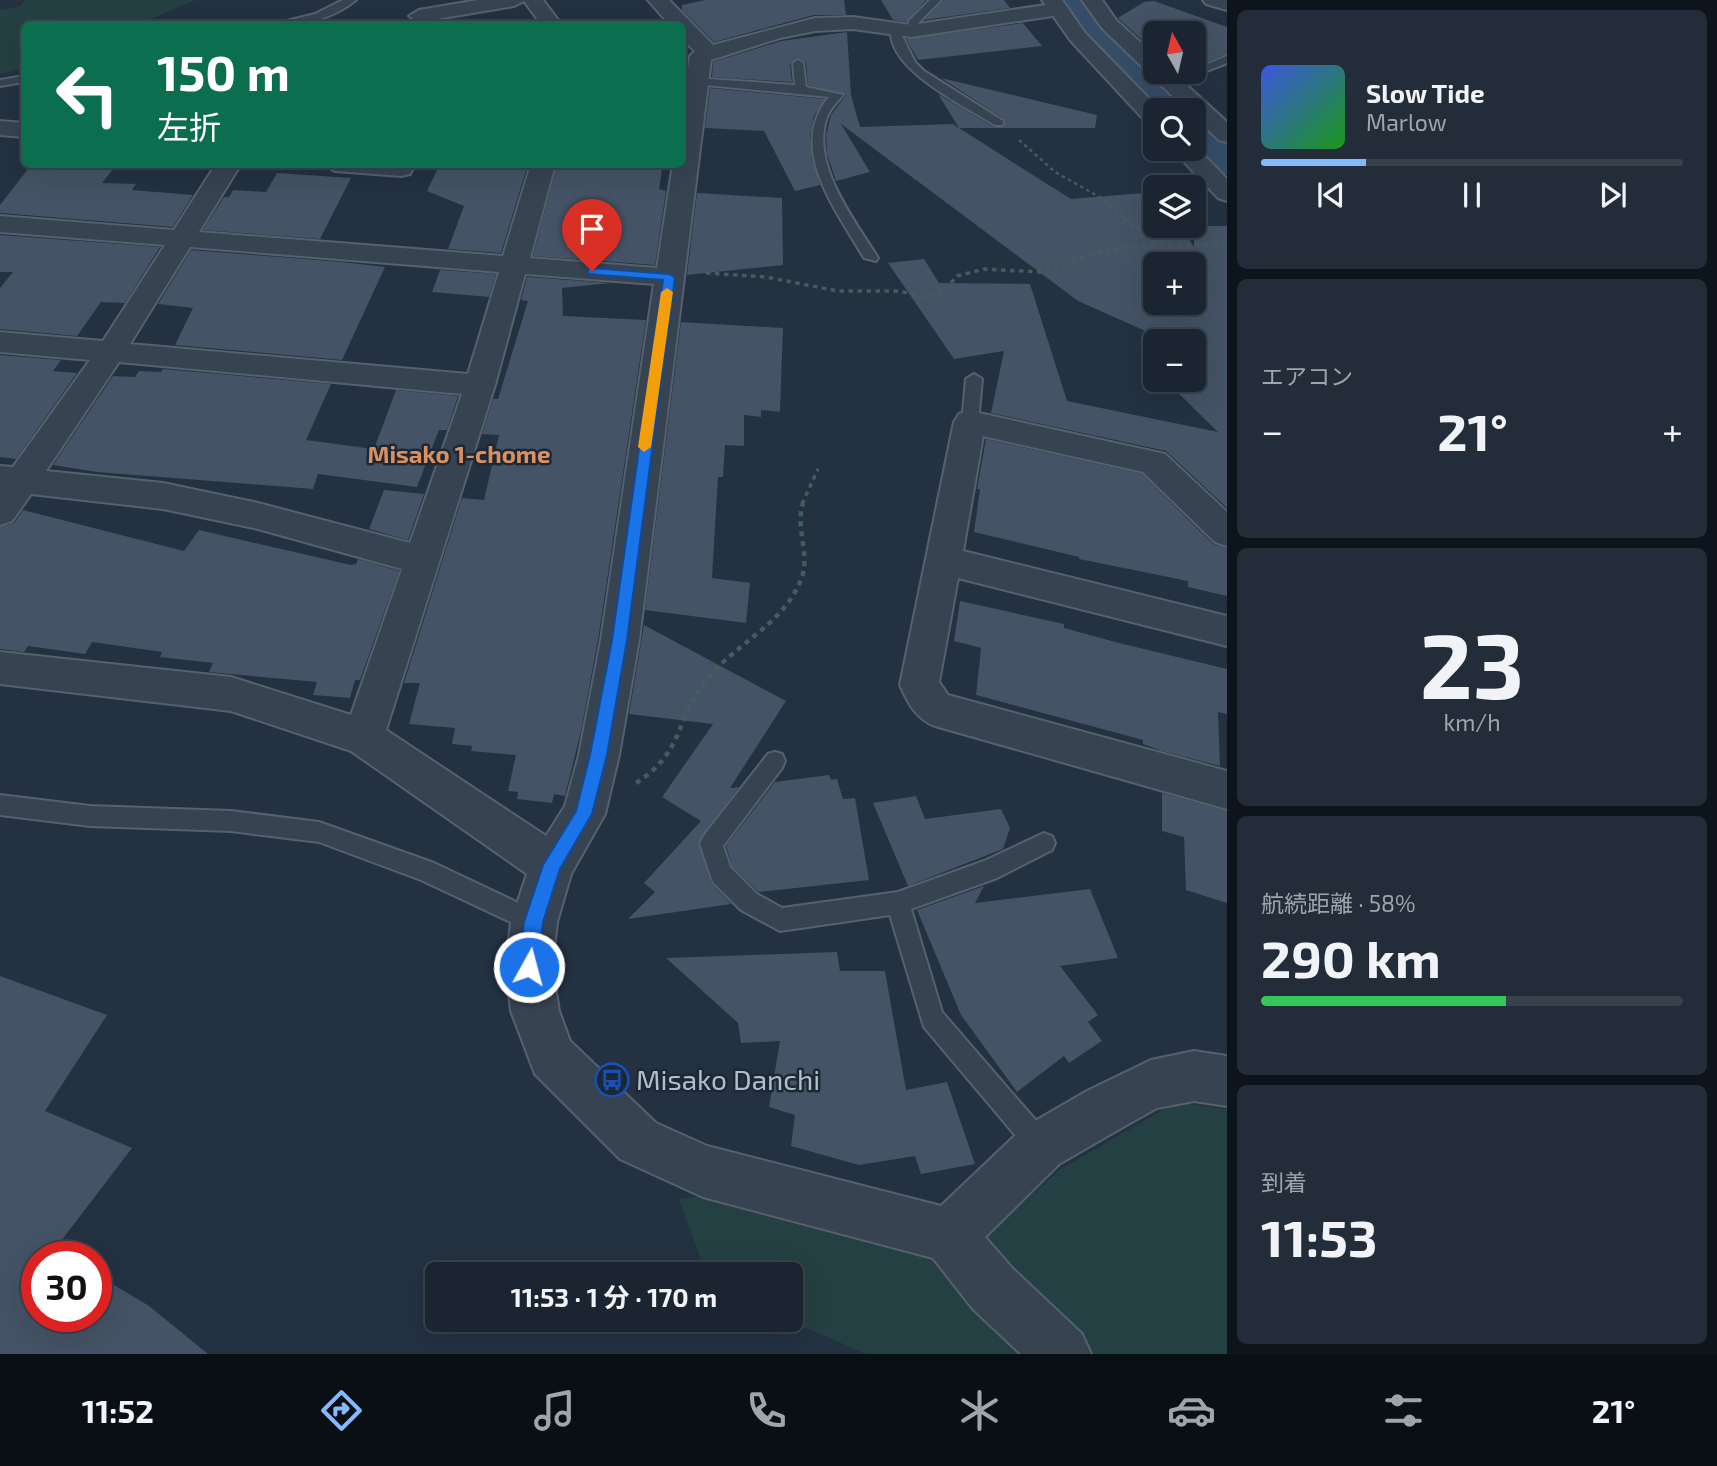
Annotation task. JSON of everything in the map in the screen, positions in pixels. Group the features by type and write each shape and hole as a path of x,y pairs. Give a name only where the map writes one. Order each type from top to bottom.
{"street":[{"path":"418,13 514,0"},
{"path":"533,0 549,21"},
{"path":"658,0 677,21"},
{"path":"1092,0 1109,24 1143,57"},
{"path":"1213,0 1227,4"},
{"path":"697,63 771,35 830,24 853,23 903,32 1056,5 1078,37 1143,105"},
{"path":"686,38 697,63 686,149"},
{"path":"1172,84 1227,135"},
{"path":"0,128 21,130"},
{"path":"1196,161 1225,190"},
{"path":"0,512 11,479 110,353 226,168"},
{"path":"364,737 480,385 542,168"},
{"path":"684,168 620,640 599,755 584,814 552,865 534,922 529,967 535,1011 552,1058 638,1141 703,1171 948,1236 993,1289 1062,1354"},
{"path":"0,224 514,265 670,274"},
{"path":"0,342 480,385"},
{"path":"1227,533 1153,462 970,422 919,685 935,709 1227,790"},
{"path":"11,479 163,496 258,516 421,560"},
{"path":"943,560 1227,631"},
{"path":"0,668 231,694 364,737 552,865"},
{"path":"948,1236 1041,1146 1151,1085 1194,1076 1227,1081"}],"lane":[{"path":"298,21 318,17 351,0"},
{"path":"936,0 903,32 910,63 920,73 999,124"},
{"path":"1206,64 1227,59"},
{"path":"697,63 801,89 837,95 820,118 817,147 824,174 871,258"},
{"path":"798,63 801,89"},
{"path":"0,83 21,80"},
{"path":"970,422 974,379"},
{"path":"775,761 711,844 721,874 748,902 780,920 898,903 989,870 1044,843"},
{"path":"0,804 90,816 231,821 319,832 426,871 534,922"},
{"path":"898,903 932,1019 1041,1146"}],"path":[{"path":"999,124 1055,172 1102,199 1132,226 1161,244"},
{"path":"670,274 766,277 838,291 899,290 923,296 943,292 957,276 984,270 1040,272 1099,252 1161,244 1227,245"},
{"path":"584,814 651,776 670,754 700,687 738,646 768,625 783,609 801,579 803,559 799,519 804,498 818,469"}],"green space":[{"path":"25,0 195,0 146,21 21,21 21,70 0,74 0,10 21,6"},
{"path":"1176,1102 1227,1109 1227,1354 867,1354 803,1327 803,1262 702,1262 679,1199 722,1193 986,1236 1059,1170"}],"building":[{"path":"705,0 844,0 846,15 814,15 714,42 682,10 682,5"},
{"path":"881,0 926,0 906,22 893,20"},
{"path":"944,0 1004,0 1010,8 924,20"},
{"path":"1154,1 1227,27 1227,54 1206,62 1206,21 1143,21 1143,41 1118,18 1144,2"},
{"path":"1023,23 1042,46 918,60 906,39"},
{"path":"847,32 851,95 860,127 953,124 1071,199 1143,193 1143,238 1188,238 1194,247 1194,238 1206,238 1206,226 1227,226 1227,508 1166,451 991,413 1004,351 954,359 888,263 924,259 939,283 1030,284 1067,401 1218,432 1177,392 1206,392 1206,329 1143,330 1078,301 841,124 870,172 836,181 827,154 826,135 831,115 846,95 808,85 806,63 799,58 790,63 792,82 712,77 713,62 781,41"},
{"path":"941,78 1097,115 1095,128 959,128 938,94 994,127 1005,127 1004,119"},
{"path":"710,88 825,99 814,116 810,137 812,159 820,185 795,191 764,131 705,128"},
{"path":"29,168 114,168 102,183 136,184 132,190 193,195 173,227 0,213 0,205"},
{"path":"438,168 527,168 501,253 448,249 464,206 427,191"},
{"path":"556,168 662,168 659,189 666,191 655,265 533,256"},
{"path":"277,173 351,178 320,239 203,230 224,197 229,197 233,190 266,192"},
{"path":"697,193 782,198 783,265 687,275"},
{"path":"0,235 160,247 125,303 101,302 77,336 0,329 0,288 13,272 0,272"},
{"path":"191,250 385,267 342,360 175,345 193,308 158,304"},
{"path":"440,270 496,274 489,297 432,292"},
{"path":"527,277 611,283 562,288 563,316 646,320 598,640 581,731 565,796 554,794 552,803 517,799 518,792 508,791 516,755 471,751 472,746 452,744 455,728 409,724 420,683 404,683 462,498 484,500 499,435 482,434 493,399 498,399 528,301 521,300"},
{"path":"681,322 783,328 780,412 761,410 761,417 744,415 744,446 725,445 723,477 718,477 712,578 750,583 746,623 645,610"},
{"path":"0,355 61,360 53,371 77,373 16,459 0,457"},
{"path":"163,369 331,384 306,440 374,449 396,390 458,396 447,430 439,430 417,487 318,474 313,489 97,472 53,465 113,376 135,377 139,371 161,372"},
{"path":"986,439 1142,474 1213,544 1227,548 1227,596 1188,587 1188,581 1079,559 974,532 980,489 977,489"},
{"path":"384,490 424,494 408,540 369,529"},
{"path":"23,510 184,551 199,530 351,565 356,564 358,559 399,571 360,680 355,680 350,698 313,695 317,682 209,672 213,663 160,657 162,652 92,642 85,654 28,646 24,652 0,649 0,527 14,523"},
{"path":"960,601 1064,624 1064,628 1227,669 1227,714 1218,712 1220,766 1162,751 1143,744 1143,740 976,695 981,648 954,641"},
{"path":"644,625 786,701 730,788 739,787 698,843 711,883 731,904 628,919 655,892 644,883 701,821 662,797 713,724 629,714"},
{"path":"829,775 831,780 837,779 843,799 855,798 869,880 759,892 732,866 726,846 775,782"},
{"path":"1162,793 1227,811 1227,903 1186,890 1184,837 1162,831"},
{"path":"916,796 925,819 1001,809 1010,828 1003,849 908,886 873,803"},
{"path":"984,886 975,903 1090,889 1118,958 1060,966 1098,1015 1088,1022 1102,1041 1069,1063 1064,1056 1017,1092 961,1015 917,910"},
{"path":"837,952 840,971 885,971 906,1090 947,1082 975,1164 921,1174 915,1156 859,1165 791,1146 795,1115 769,1107 780,1041 741,1043 738,1023 666,958"},
{"path":"0,976 107,1015 45,1111 132,1148 61,1241 21,1241 21,1332 112,1332 112,1284 149,1306 208,1354 0,1354"}],"waterway":[{"path":"1077,0 1100,32 1164,98"},
{"path":"1206,139 1227,161"}],"slow traffic":[{"path":"644,447 667,292"}],"place":[{"name":"Misako Danchi","path":"612,1080"}],"district":[{"name":"Misako 1-chome","path":"459,455"}],"route":[{"path":"529,967 534,922 552,865 584,814 599,755 620,640 669,277 592,271"}]}
